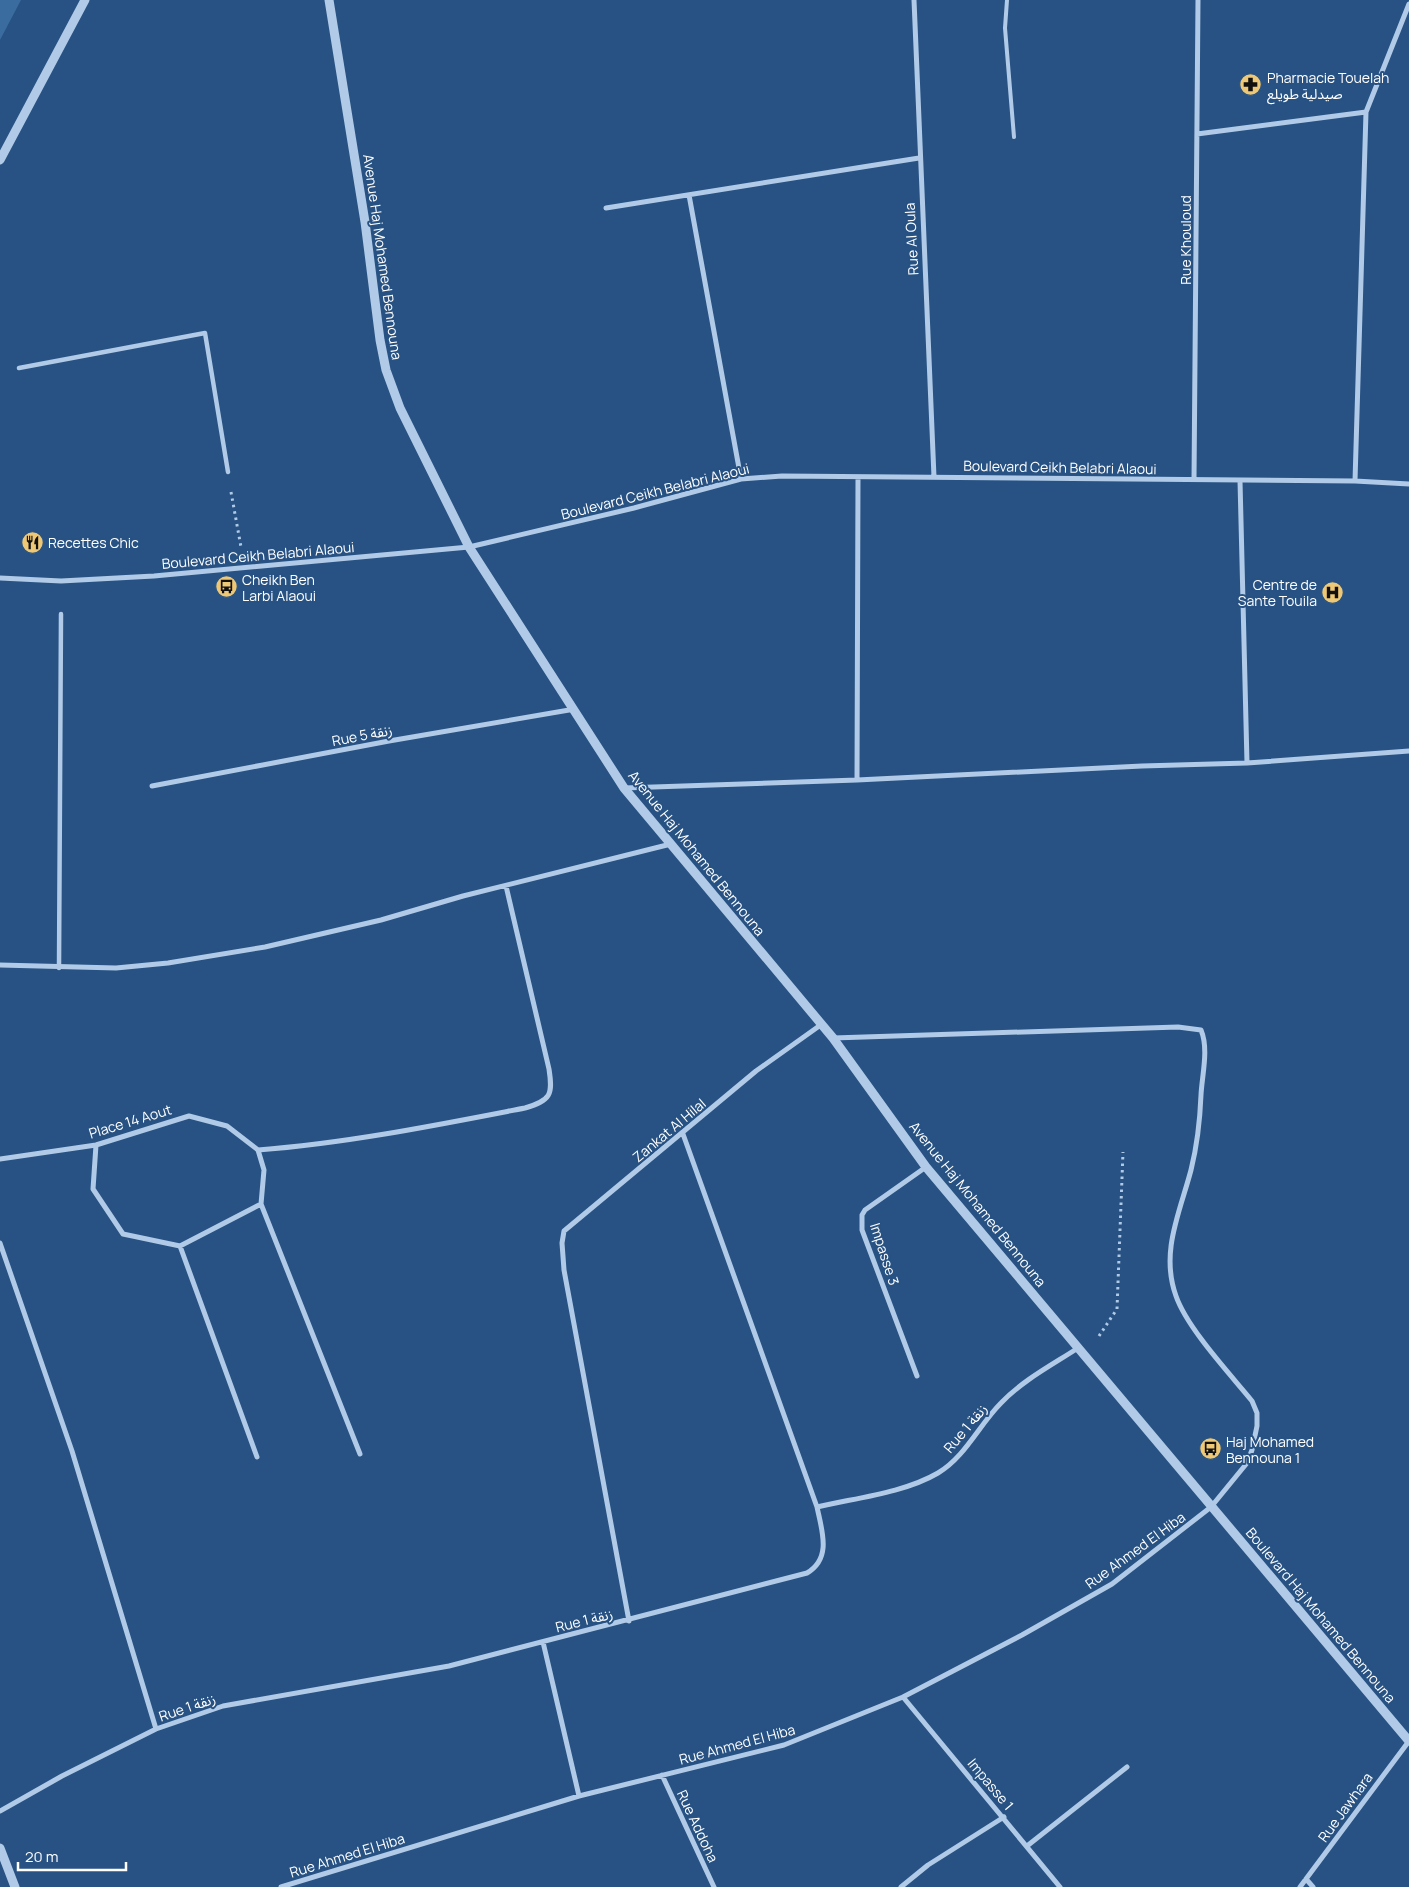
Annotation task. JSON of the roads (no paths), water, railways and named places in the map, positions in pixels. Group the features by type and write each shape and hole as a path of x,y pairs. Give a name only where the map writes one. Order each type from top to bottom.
{"street":[{"path":"0,160 85,0"},
{"name":"Avenue Haj Mohamed Bennouna","path":"329,0 365,222 380,340 386,370 400,408 469,547 575,709 624,788 822,1024 926,1167 1079,1348 1087,1355 1211,1507"},
{"name":"Rue Al Oula","path":"914,0 919,158 934,477"},
{"name":"Rue Khouloud","path":"1194,480 1198,0"},
{"path":"1355,480 1366,112 1409,4"},
{"path":"1196,134 1366,112"},
{"path":"606,208 919,158"},
{"path":"689,196 741,479"},
{"path":"19,368 205,333 228,472"},
{"name":"Boulevard Ceikh Belabri Alaoui","path":"0,578 61,581 154,576 469,547 634,508 741,479 782,476 1240,481 1355,480 1409,484"},
{"path":"857,780 858,477"},
{"path":"1240,481 1247,763"},
{"path":"59,968 61,614"},
{"name":"Rue 5 زنقة","path":"152,786 388,741 575,709"},
{"path":"624,788 1247,763 1409,751"},
{"path":"0,965 116,968 168,963 265,947 381,920 671,844"},
{"path":"360,1454 261,1204 264,1170 258,1150 305,1147 433,1126 525,1108 541,1103 548,1096 551,1086 549,1069 506,886"},
{"name":"Zankat Al Hilal","path":"629,1621 564,1270 562,1243 564,1231 683,1134 756,1071 822,1024"},
{"name":"Rue Ahmed El Hiba","path":"282,1887 579,1796 784,1745 903,1697 1022,1636 1112,1584 1211,1507 1246,1463 1252,1450 1257,1426 1257,1413 1252,1401 1188,1320 1176,1297 1172,1282 1171,1240 1195,1152 1201,1110 1204,1044 1201,1030 1178,1027 833,1038"},
{"name":"Place 14 Aout","path":"0,1159 96,1145 189,1116 227,1126 258,1150"},
{"path":"683,1134 817,1508"},
{"path":"96,1145 93,1189 123,1234 180,1246 261,1204"},
{"name":"Impasse 3","path":"917,1376 862,1230 862,1222 865,1210 926,1167"},
{"path":"0,1242 72,1451 156,1730"},
{"path":"180,1246 257,1457"},
{"name":"Rue 1 زنقة","path":"0,1811 62,1776 156,1730 223,1706 449,1666 629,1621 807,1573 814,1569 821,1561 824,1546 817,1508 911,1485 938,1473 957,1458 987,1417 1003,1400 1033,1377 1079,1348"},
{"name":"Boulevard Haj Mohamed Bennouna","path":"1211,1507 1409,1741"},
{"path":"543,1642 579,1796"},
{"name":"Impasse 1","path":"903,1697 1060,1887"},
{"name":"Rue Jawhara","path":"1300,1887 1409,1741"},
{"path":"1027,1846 1127,1767"},
{"name":"Rue Addoha","path":"662,1775 714,1887"},
{"path":"902,1887 928,1865 1004,1817"},
{"path":"0,1848 15,1887"},
{"path":"1306,1879 1313,1887"}],"lane":[{"path":"1007,0 1006,28 1014,137"}],"place":[{"name":"Pharmacie Touelah صيدلية طويلع","path":"1251,85"},
{"name":"Recettes Chic","path":"32,542"},
{"name":"Cheikh Ben Larbi Alaoui","path":"226,587"},
{"name":"Centre de Sante Touila","path":"1333,592"},
{"name":"Haj Mohamed Bennouna 1","path":"1210,1449"}]}
